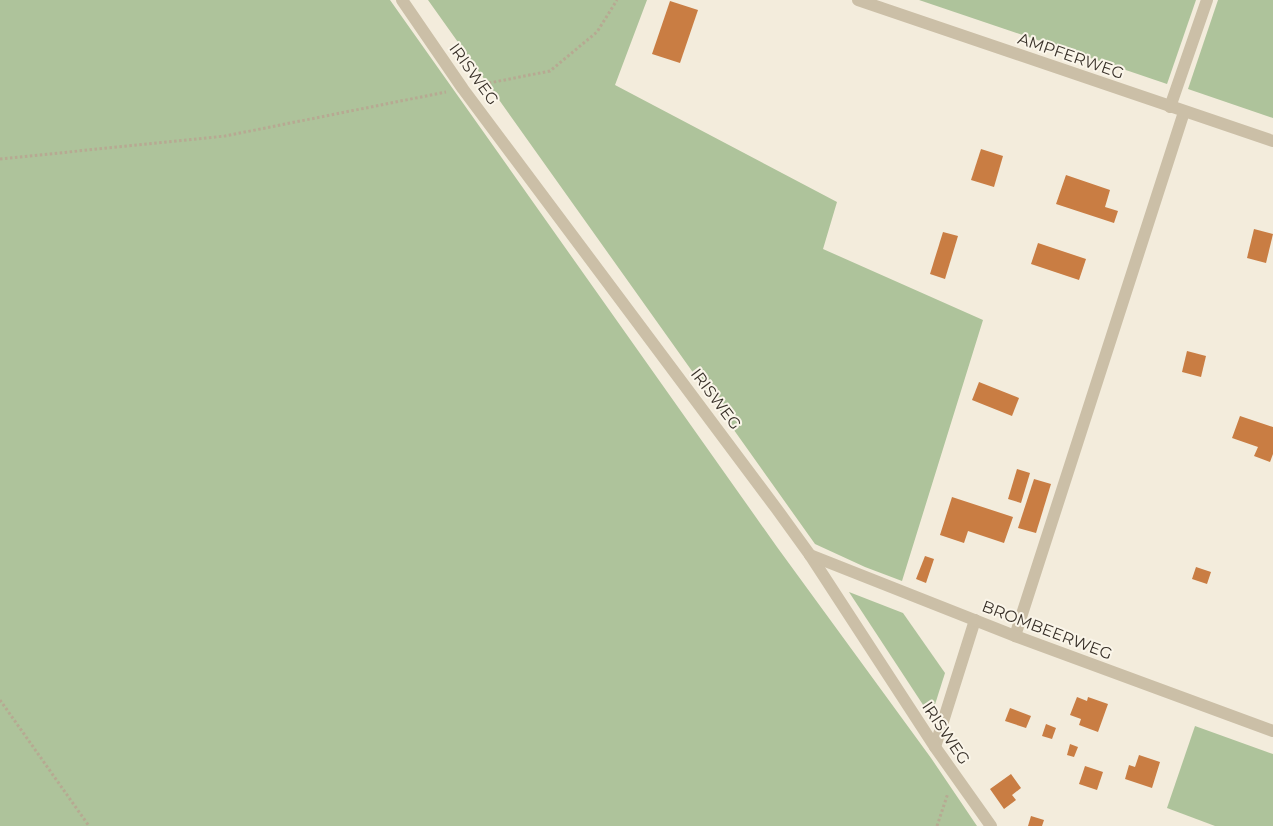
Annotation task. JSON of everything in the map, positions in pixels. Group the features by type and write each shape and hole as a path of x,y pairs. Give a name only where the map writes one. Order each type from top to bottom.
{"street":[{"name":"IRISWEG","path":"402,0 463,89 810,555 935,747 991,826"},
{"name":"AMPFERWEG","path":"858,0 1273,141"},
{"path":"1170,107 1207,0"},
{"path":"1015,636 1184,112"},
{"name":"BROMBEERWEG","path":"810,555 1015,636 1273,731"},
{"path":"935,747 975,620"}],"path":[{"path":"0,159 225,136 550,71 598,32 617,0"},
{"path":"0,700 89,826"},
{"path":"937,826 954,774"}],"green space":[{"path":"0,0 390,0 777,547 931,758 977,826 0,826"},
{"path":"428,0 647,0 615,85 837,202 823,249 983,320 902,581 865,567 815,544"},
{"path":"919,0 1196,0 1167,84"},
{"path":"1218,0 1273,0 1273,118 1188,89"},
{"path":"849,592 903,613 945,673 931,717"},
{"path":"1195,726 1273,754 1273,826 1215,826 1167,808"}],"building":[{"path":"670,1 698,10 680,63 652,54"},
{"path":"981,149 1003,156 994,187 971,180"},
{"path":"1066,175 1110,190 1105,207 1118,211 1114,223 1056,204"},
{"path":"1254,229 1273,234 1266,263 1247,258"},
{"path":"943,232 958,236 945,279 930,274"},
{"path":"1038,243 1086,259 1079,280 1031,264"},
{"path":"1187,351 1206,356 1201,377 1182,372"},
{"path":"979,382 1019,398 1012,416 972,400"},
{"path":"1240,416 1273,427 1273,454 1270,462 1254,456 1258,447 1232,438"},
{"path":"1017,469 1030,473 1021,503 1008,499"},
{"path":"1034,479 1051,484 1036,533 1018,528"},
{"path":"952,497 1013,517 1004,543 968,531 964,543 940,535"},
{"path":"925,556 934,559 926,583 916,579"},
{"path":"1196,567 1211,572 1207,584 1192,579"},
{"path":"1077,697 1087,701 1088,697 1108,704 1098,732 1079,725 1081,719 1070,715"},
{"path":"1010,708 1031,716 1026,728 1005,721"},
{"path":"1046,724 1056,728 1052,739 1042,736"},
{"path":"1070,744 1078,747 1074,757 1067,755"},
{"path":"1139,755 1160,762 1152,788 1125,779 1129,765 1135,767"},
{"path":"1085,766 1103,772 1097,790 1079,784"},
{"path":"1011,774 1021,788 1012,795 1016,800 1004,809 990,789"},
{"path":"1031,816 1044,820 1042,826 1028,826"}]}
